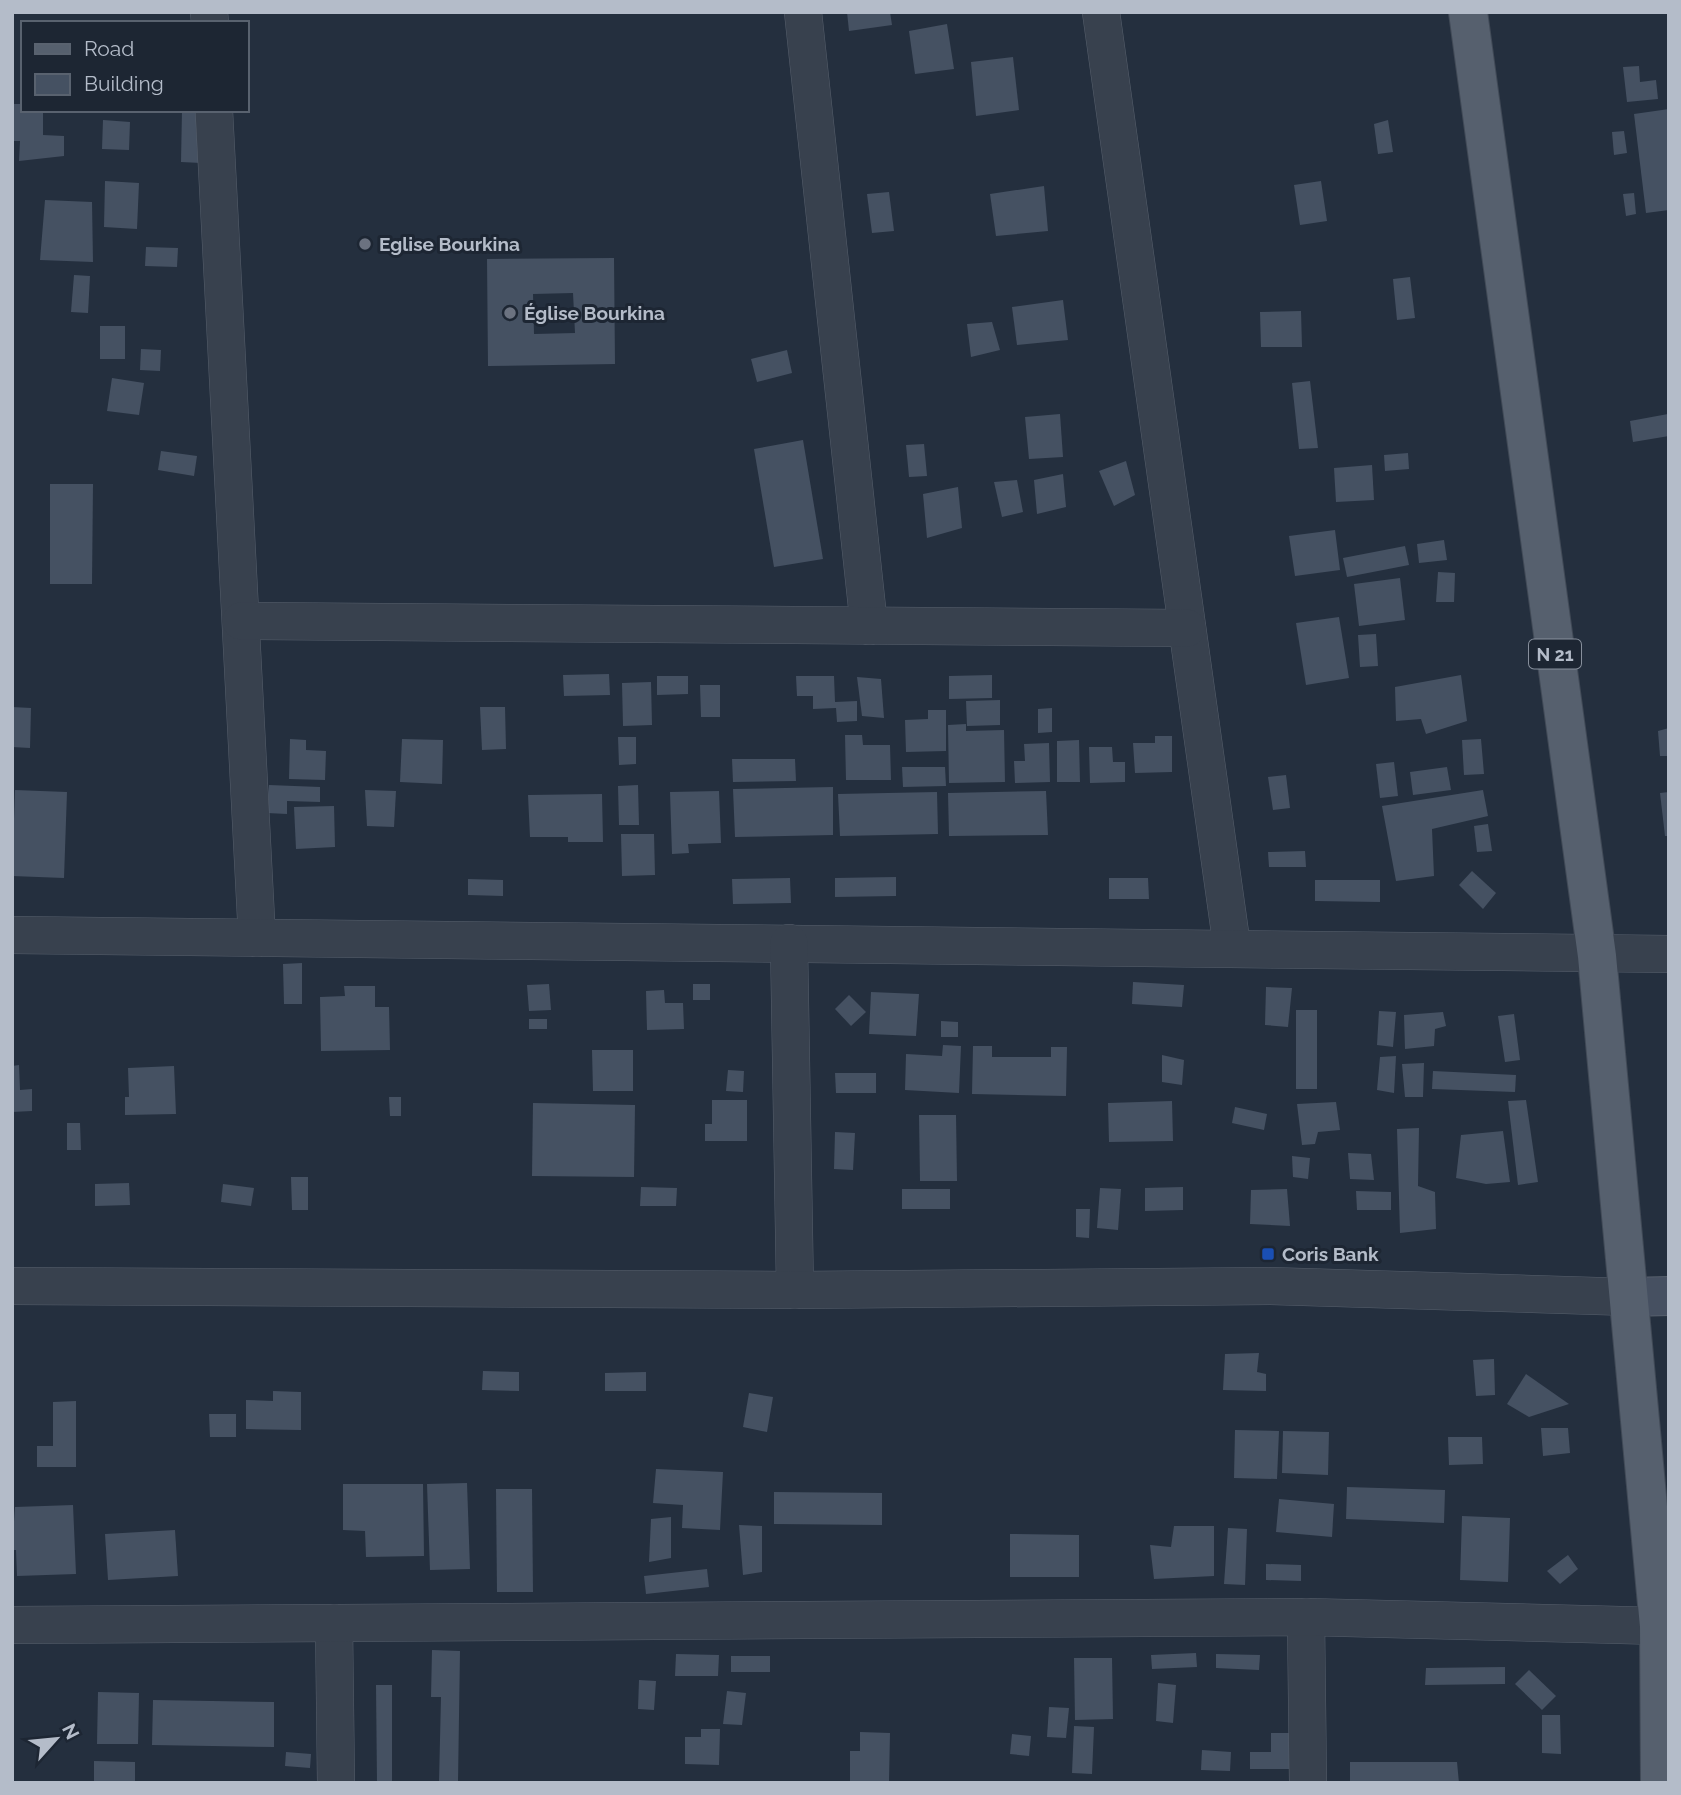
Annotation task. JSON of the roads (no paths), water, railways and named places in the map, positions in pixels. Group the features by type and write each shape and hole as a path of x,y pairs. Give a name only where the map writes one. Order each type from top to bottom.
{"main road":[{"name":"N 21","path":"1468,12 1597,956 1659,1626 1660,1783"}],"street":[{"path":"803,12 869,626"},
{"path":"1101,12 1232,947"},
{"path":"214,112 257,938"},
{"path":"241,621 1187,628"},
{"path":"12,935 1232,947 1597,956 1669,954"},
{"path":"789,943 795,1290"},
{"path":"12,1286 795,1290 1270,1286 1669,1296"},
{"path":"1306,1617 1308,1783"},
{"path":"12,1625 1306,1617 1659,1626"},
{"path":"334,1623 336,1783"}],"place":[{"name":"Eglise Bourkina","path":"365,244"},
{"name":"Église Bourkina","path":"510,313"},
{"name":"Coris Bank","path":"1268,1254"}]}
